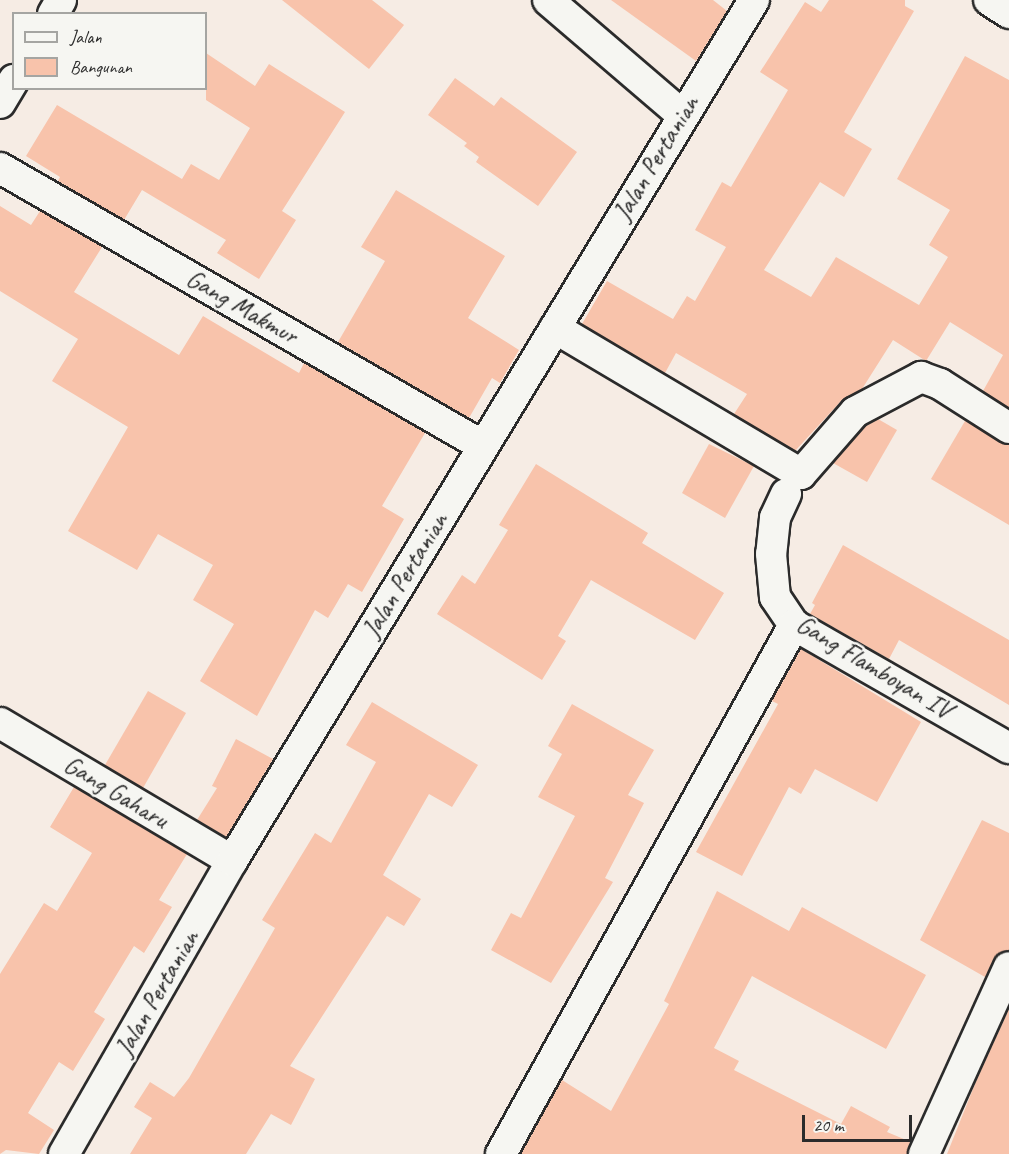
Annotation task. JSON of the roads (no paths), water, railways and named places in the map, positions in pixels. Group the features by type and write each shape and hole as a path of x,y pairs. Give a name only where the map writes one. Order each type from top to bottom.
{"street":[{"path":"548,0 681,114"},
{"name":"Jalan Pertanian","path":"64,1154 232,861 555,328 681,114 754,0"},
{"path":"989,0 1009,13"},
{"path":"0,103 12,83"},
{"name":"Gang Makmur","path":"0,168 483,446"},
{"path":"555,328 794,484"},
{"name":"Gang Flamboyan IV","path":"1009,428 940,384 921,377 855,412 794,484 775,518 771,554 775,597 794,625 1009,748"},
{"path":"501,1154 794,625"},
{"name":"Gang Gaharu","path":"0,723 232,861"},
{"path":"924,1154 1009,967"}]}
